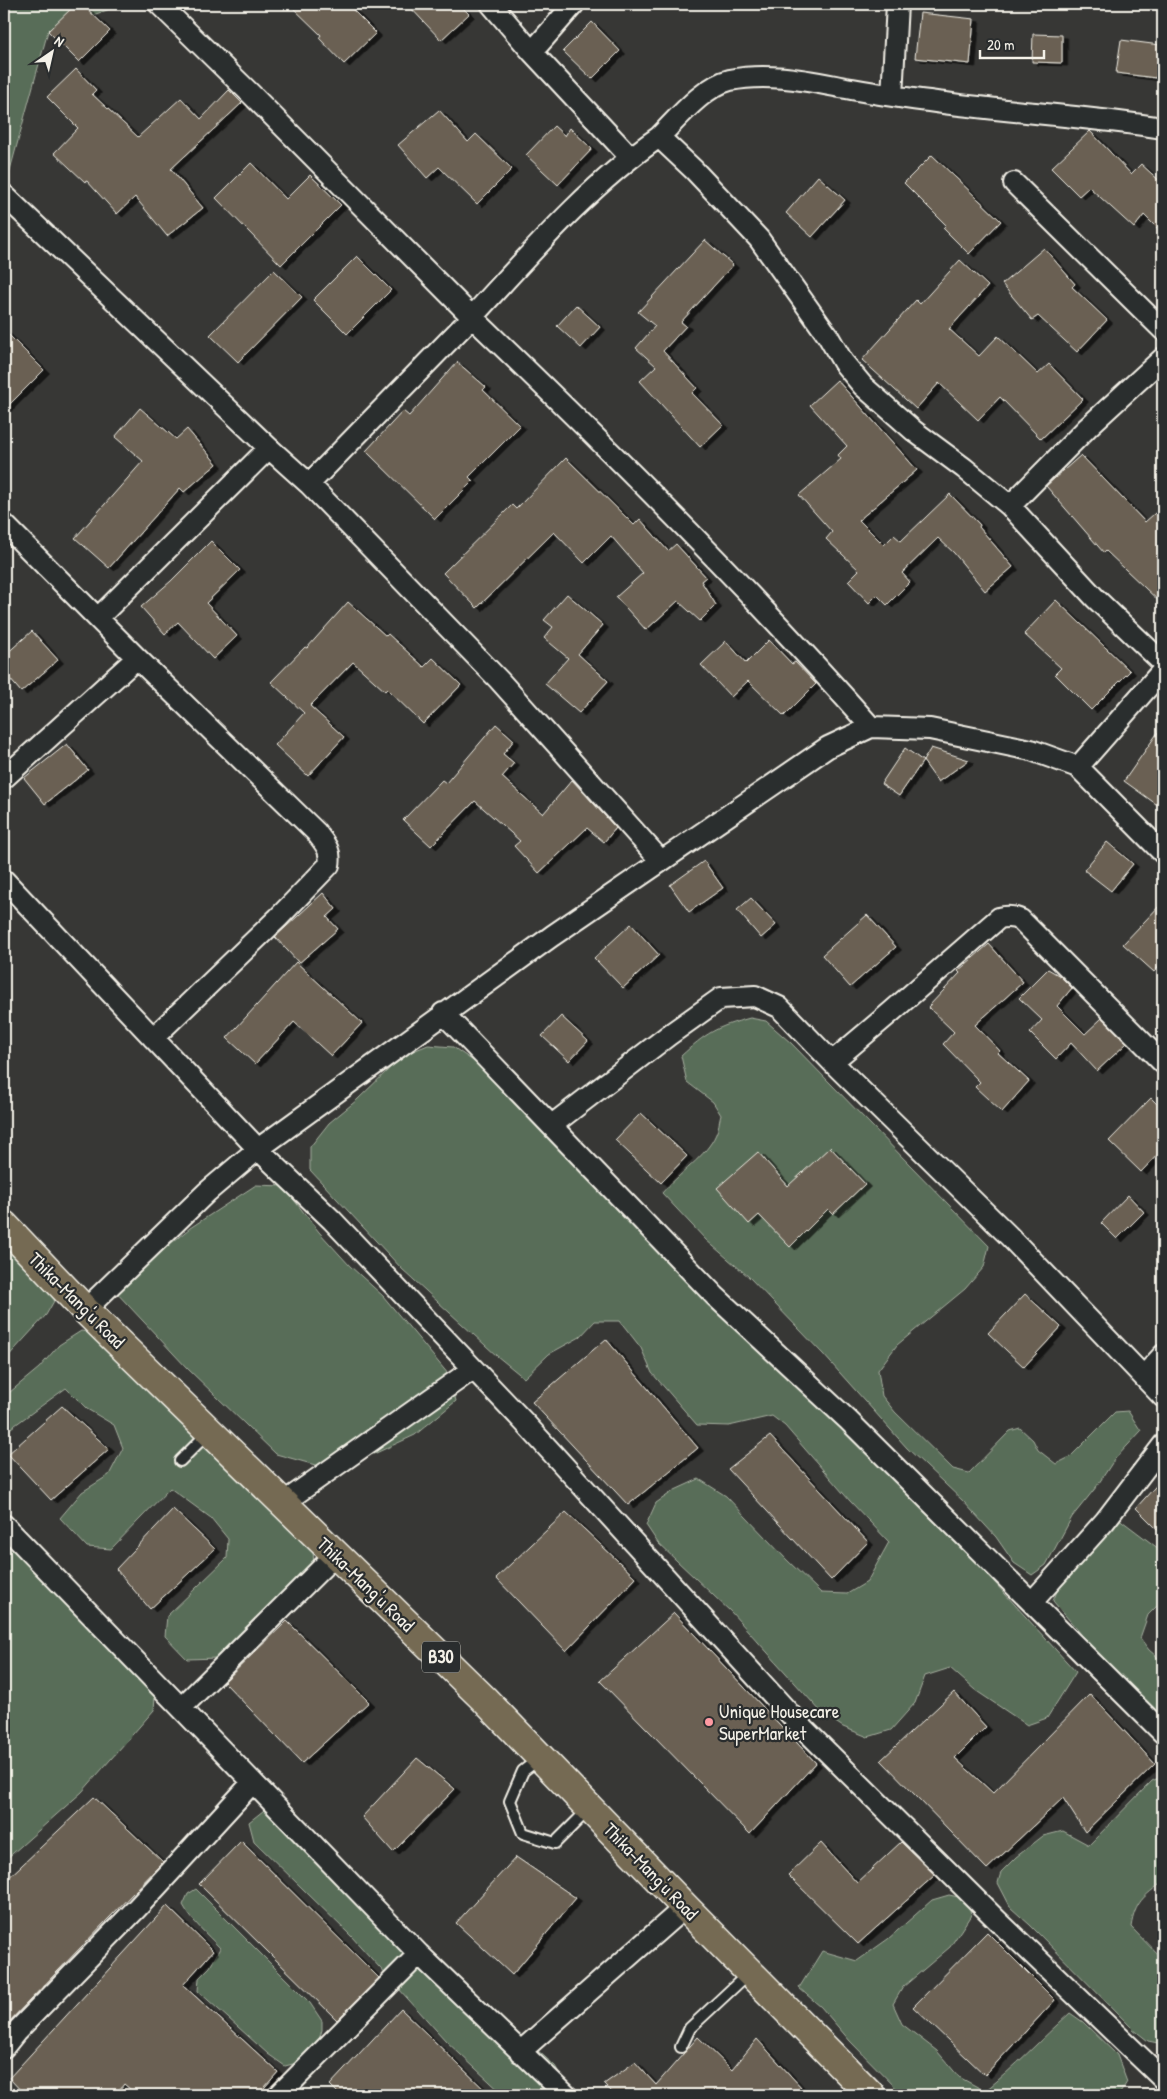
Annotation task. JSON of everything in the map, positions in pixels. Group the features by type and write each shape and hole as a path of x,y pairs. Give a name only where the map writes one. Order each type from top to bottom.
{"highway":[{"name":"Thika-Mang'u Road","path":"4,1225 85,1310 477,1692 685,1907 871,2095"}],"street":[{"path":"159,4 472,317 611,451 811,658 871,727"},
{"path":"491,4 532,52 630,157"},
{"path":"532,52 574,4"},
{"path":"892,96 897,4"},
{"path":"309,484 472,317 565,218 630,157 660,137 705,93 716,86 728,81 751,78 793,78 892,96 1163,128"},
{"path":"660,137 759,239 828,336 843,362 863,386 914,431 964,468 1010,506 1095,598 1163,664"},
{"path":"1014,183 1163,330"},
{"path":"4,195 309,484 499,680 661,861"},
{"path":"1010,506 1088,427 1163,358"},
{"path":"98,618 269,448"},
{"path":"4,524 137,658 316,832 328,849 329,865 153,1038"},
{"path":"4,778 137,658"},
{"path":"1078,767 1163,670"},
{"path":"85,1310 207,1192 258,1149 443,1013 661,861 828,747 871,727 930,729 1031,750 1078,767 1163,853"},
{"path":"4,880 258,1149 332,1220 473,1369 800,1725 998,1921 1163,2079"},
{"path":"832,1062 890,1014 999,918 1004,916 1021,920 1163,1063"},
{"path":"552,1125 669,1035 721,998 755,996 779,1007 832,1062 1016,1243 1163,1397"},
{"path":"443,1013 715,1296 848,1420 1163,1733"},
{"path":"1144,1376 1163,1355"},
{"path":"283,1503 473,1369"},
{"path":"1032,1602 1105,1520 1163,1445"},
{"path":"4,1525 419,1954 566,2095"},
{"path":"182,1707 336,1554"},
{"path":"4,2046 137,1908 253,1782"},
{"path":"520,2052 685,1907"},
{"path":"279,2095 419,1954"}],"lane":[{"path":"180,1461 210,1431"},
{"path":"541,1758 523,1771 510,1801 523,1834 555,1843 590,1808"},
{"path":"680,2047 690,2028 750,1972"}],"green space":[{"path":"4,4 124,4 48,31 4,192"},
{"path":"750,1018 766,1021 791,1043 989,1246 984,1267 965,1289 897,1345 878,1370 882,1396 895,1412 953,1469 969,1473 1010,1431 1020,1428 1033,1440 1038,1450 1056,1464 1070,1457 1115,1412 1128,1411 1141,1431 1114,1460 1097,1486 1072,1517 1046,1565 1032,1575 1014,1563 996,1537 963,1501 907,1448 823,1354 749,1277 706,1240 662,1193 706,1150 717,1132 721,1115 713,1102 687,1082 681,1056 712,1032 728,1024"},
{"path":"428,1045 453,1047 486,1070 813,1383 1076,1672 1047,1718 1027,1725 975,1690 950,1668 925,1676 915,1703 891,1730 868,1737 843,1727 822,1713 731,1612 658,1543 646,1525 656,1503 675,1490 699,1479 726,1496 821,1593 847,1594 867,1582 889,1542 850,1501 785,1426 772,1416 729,1426 697,1425 652,1373 641,1348 620,1321 595,1321 580,1337 549,1354 524,1378 497,1356 402,1269 310,1170 310,1147 329,1123 357,1100 391,1067 411,1052"},
{"path":"256,1185 283,1186 319,1232 350,1266 383,1296 449,1375 456,1401 415,1435 376,1453 345,1464 326,1468 276,1454 187,1368 114,1290 190,1228"},
{"path":"4,1229 58,1294 46,1315 4,1361"},
{"path":"81,1331 100,1334 313,1548 314,1570 218,1658 187,1659 165,1636 167,1616 227,1558 228,1539 211,1518 170,1488 111,1549 87,1547 60,1518 82,1492 109,1475 123,1448 114,1425 87,1409 66,1388 4,1433 4,1397 39,1368 59,1345"},
{"path":"1114,1515 1163,1552 1163,1600 1148,1615 1140,1638 1149,1650 1163,1662 1163,1724 1127,1688 1053,1601 1060,1584 1079,1565 1093,1542"},
{"path":"24,1538 156,1682 154,1710 82,1792 4,1861 4,1551"},
{"path":"1163,1776 1163,1882 1141,1900 1135,1911 1131,1927 1163,1960 1163,2044 1148,2041 1133,2029 1011,1908 998,1883 1001,1872 1016,1857 1043,1836 1063,1831 1089,1845 1152,1781"},
{"path":"278,1799 292,1807 418,1944 555,2066 571,2095 504,2095 446,2041 351,1936 254,1841 249,1822"},
{"path":"196,1889 310,2003 322,2021 322,2030 318,2043 297,2063 285,2066 268,2054 198,1991 199,1978 210,1967 220,1948 195,1923 183,1905 188,1894"},
{"path":"949,1895 968,1899 971,1915 950,1947 903,1987 893,2004 902,2024 937,2051 959,2077 985,2091 1070,2013 1083,2022 1117,2055 1127,2082 1119,2095 903,2095 850,2041 821,2007 799,1988 822,1951 857,1961 888,1939 932,1900"}],"building":[{"path":"76,4 82,4 110,31 79,62 48,31"},
{"path":"289,4 347,4 376,33 344,64 319,38 321,35"},
{"path":"407,4 459,4 469,14 441,40"},
{"path":"920,13 974,19 970,64 915,58"},
{"path":"592,22 620,51 592,79 563,51"},
{"path":"1033,34 1062,35 1062,63 1032,62"},
{"path":"1121,40 1160,45 1156,78 1116,73"},
{"path":"76,69 96,90 92,94 138,137 181,98 201,119 229,90 242,103 171,169 203,208 167,236 135,197 117,214 87,181 85,182 54,153 78,128 47,97"},
{"path":"439,110 468,142 476,134 512,169 477,204 439,167 427,178 398,145"},
{"path":"554,126 565,136 570,128 592,149 558,185 526,155"},
{"path":"1090,131 1131,174 1141,164 1163,184 1163,234 1144,215 1134,228 1089,187 1079,196 1051,168"},
{"path":"932,155 1001,221 969,254 943,228 946,225 904,183"},
{"path":"251,163 286,199 310,175 341,205 281,265 216,198"},
{"path":"818,176 845,200 812,237 786,213"},
{"path":"705,240 733,265 681,322 686,326 663,351 697,388 692,393 723,425 700,447 640,381 656,366 636,348 655,326 638,312"},
{"path":"1044,248 1075,284 1072,287 1107,320 1077,352 1038,316 1032,320 1002,284"},
{"path":"357,256 391,290 347,334 313,300"},
{"path":"960,260 988,286 949,329 979,356 998,336 1038,374 1049,364 1083,399 1041,439 1000,397 978,420 939,383 916,409 862,360 916,300 920,304"},
{"path":"274,270 302,297 238,362 210,335"},
{"path":"576,305 600,327 581,348 557,326"},
{"path":"4,330 44,370 4,410"},
{"path":"457,362 486,387 483,390 520,426 469,477 473,481 435,519 366,451 403,411 409,416"},
{"path":"837,380 917,470 859,520 884,545 894,535 901,541 950,494 980,525 979,527 1013,567 985,591 954,553 938,538 902,573 910,582 887,605 877,595 869,603 848,581 859,570 826,539 832,532 799,495 841,459 838,455 847,446 810,405"},
{"path":"140,408 176,439 187,429 217,464 184,492 180,488 109,568 75,538 143,461 115,437"},
{"path":"1081,455 1145,522 1163,506 1163,605 1106,551 1104,553 1046,486"},
{"path":"566,458 634,525 640,519 668,551 676,544 706,577 701,581 716,605 700,621 678,601 646,630 616,597 643,573 611,536 584,563 554,532 477,608 443,573 512,505 516,509"},
{"path":"211,541 240,570 206,603 237,636 213,659 178,622 165,634 141,607 171,581"},
{"path":"567,594 603,625 578,654 608,681 579,713 545,684 568,658 544,638 553,627 544,620"},
{"path":"1056,600 1130,671 1091,710 1055,674 1061,668 1024,634"},
{"path":"348,602 386,636 388,634 424,667 433,658 461,685 423,724 387,689 385,691 353,662 310,706 344,737 308,776 275,745 304,713 271,682 305,647 307,648"},
{"path":"32,631 58,660 21,692 4,672 4,656"},
{"path":"769,640 792,664 795,662 816,684 784,716 748,681 731,697 701,665 726,641 746,663"},
{"path":"496,724 514,740 503,754 514,763 502,777 543,814 572,780 616,828 604,842 587,828 539,873 514,846 520,841 475,801 431,846 403,820 442,780 446,783"},
{"path":"1163,725 1163,809 1124,781"},
{"path":"67,744 88,770 45,804 24,778"},
{"path":"905,748 923,761 899,796 881,784"},
{"path":"931,748 969,760 938,782 923,761"},
{"path":"1107,842 1133,864 1111,891 1084,870"},
{"path":"704,861 723,888 689,912 670,885"},
{"path":"323,893 336,909 327,917 338,929 299,963 275,937"},
{"path":"751,898 776,925 761,938 737,910"},
{"path":"1163,902 1163,962 1154,972 1123,944"},
{"path":"867,915 896,947 850,987 822,955"},
{"path":"631,924 659,955 623,988 594,958"},
{"path":"989,944 1023,982 975,1025 1000,1051 998,1053 1029,1081 1002,1112 975,1087 980,1082 943,1044 954,1032 928,1007 960,973 958,971"},
{"path":"296,962 362,1023 331,1056 294,1022 255,1064 227,1038"},
{"path":"1048,969 1060,976 1072,988 1057,1006 1085,1034 1102,1018 1127,1043 1097,1071 1071,1043 1056,1059 1030,1033 1042,1020 1019,998"},
{"path":"561,1016 588,1041 569,1061 542,1036"},
{"path":"1151,1098 1163,1110 1163,1149 1141,1172 1109,1141"},
{"path":"641,1113 687,1156 661,1183 615,1140"},
{"path":"830,1147 865,1184 833,1214 828,1209 790,1247 759,1215 749,1224 717,1188 758,1152 788,1186"},
{"path":"1128,1195 1144,1212 1117,1239 1101,1223"},
{"path":"1025,1294 1061,1327 1024,1367 988,1333"},
{"path":"606,1339 698,1448 628,1505 532,1402"},
{"path":"62,1406 109,1449 51,1500 8,1454"},
{"path":"770,1436 868,1542 831,1580 728,1469"},
{"path":"1163,1478 1163,1535 1136,1508"},
{"path":"173,1509 215,1549 150,1609 116,1569"},
{"path":"566,1512 636,1578 566,1651 496,1578"},
{"name":"Unique Housecare SuperMarket","path":"674,1613 816,1763 750,1834 600,1681"},
{"path":"287,1621 369,1702 302,1763 224,1682"},
{"path":"954,1692 986,1727 955,1758 993,1793 1090,1694 1155,1764 1085,1832 1063,1798 987,1869 881,1760"},
{"path":"417,1758 455,1789 393,1852 362,1817"},
{"path":"94,1797 163,1862 4,2027 4,1882"},
{"path":"241,1841 379,1978 337,2020 199,1884"},
{"path":"901,1842 935,1875 858,1944 788,1875 821,1843 857,1883"},
{"path":"516,1857 576,1898 512,1975 456,1923"},
{"path":"167,1906 213,1951 183,1985 278,2072 258,2095 137,2095 124,2084 115,2095 25,2095 9,2078"},
{"path":"987,1932 1055,2000 985,2075 913,2007"},
{"path":"401,2009 490,2095 340,2095 330,2085"},
{"path":"698,2037 732,2070 757,2039 801,2087 790,2095 615,2095 604,2084 635,2062 656,2085"}],"place":[{"name":"Unique Housecare SuperMarket","path":"709,1722"}]}
